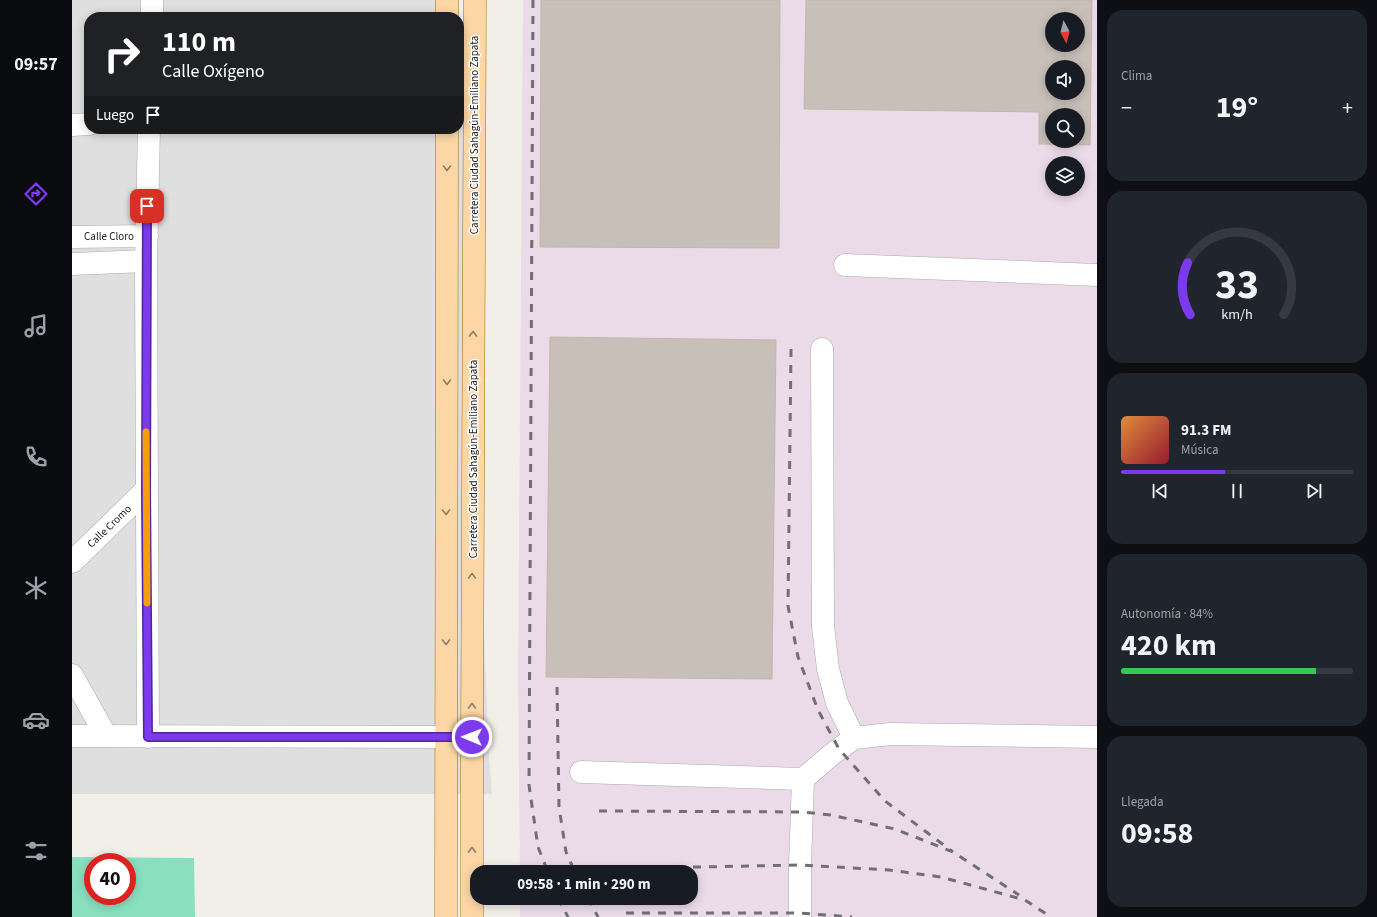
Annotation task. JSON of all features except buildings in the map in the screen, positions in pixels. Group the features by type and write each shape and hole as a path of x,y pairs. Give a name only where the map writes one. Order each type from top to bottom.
{"main road":[{"path":"447,0 447,12"},
{"name":"Carretera Ciudad Sahagún-Emiliano Zapata","path":"472,917 475,0"},
{"path":"446,917 447,134"}],"street":[{"path":"152,0 152,12"},
{"path":"72,124 84,124"},
{"path":"148,737 146,261 149,134"},
{"name":"Calle Cloro","path":"72,237 147,236"},
{"path":"74,266 146,261"},
{"path":"845,265 1097,275"},
{"path":"822,349 823,626 828,669 837,703 854,738"},
{"name":"Calle Cromo","path":"72,562 146,490"},
{"path":"72,675 106,736"},
{"path":"581,772 804,779 831,755 854,738 890,734 1097,737"},
{"path":"72,736 472,737"},
{"path":"800,917 800,865 804,779"}],"shaded area":[{"path":"72,0 458,0 459,12 84,12 84,134 463,134 489,757 492,794 72,794"},
{"path":"523,0 1097,0 1097,917 520,917 520,905 698,905 698,865 520,865 518,680"}],"green space":[{"path":"72,857 84,857 84,905 136,905 136,858 194,858 195,917 72,917"}],"railway":[{"path":"533,0 529,785 538,847 545,865"},
{"path":"791,349 788,606 798,657 818,710 839,749 885,801 953,852"},
{"path":"557,687 559,807 566,852 572,865"},
{"path":"599,811 802,812 831,815 895,829 953,852 1019,895"},
{"path":"698,867 800,865 889,870 941,877 1025,900 1051,917"},
{"path":"562,905 568,917"},
{"path":"592,905 598,917"},
{"path":"626,913 800,913 852,917"}],"slow traffic":[{"path":"146,432 147,603"}],"route":[{"path":"147,206 146,490 148,737 472,737"}]}
